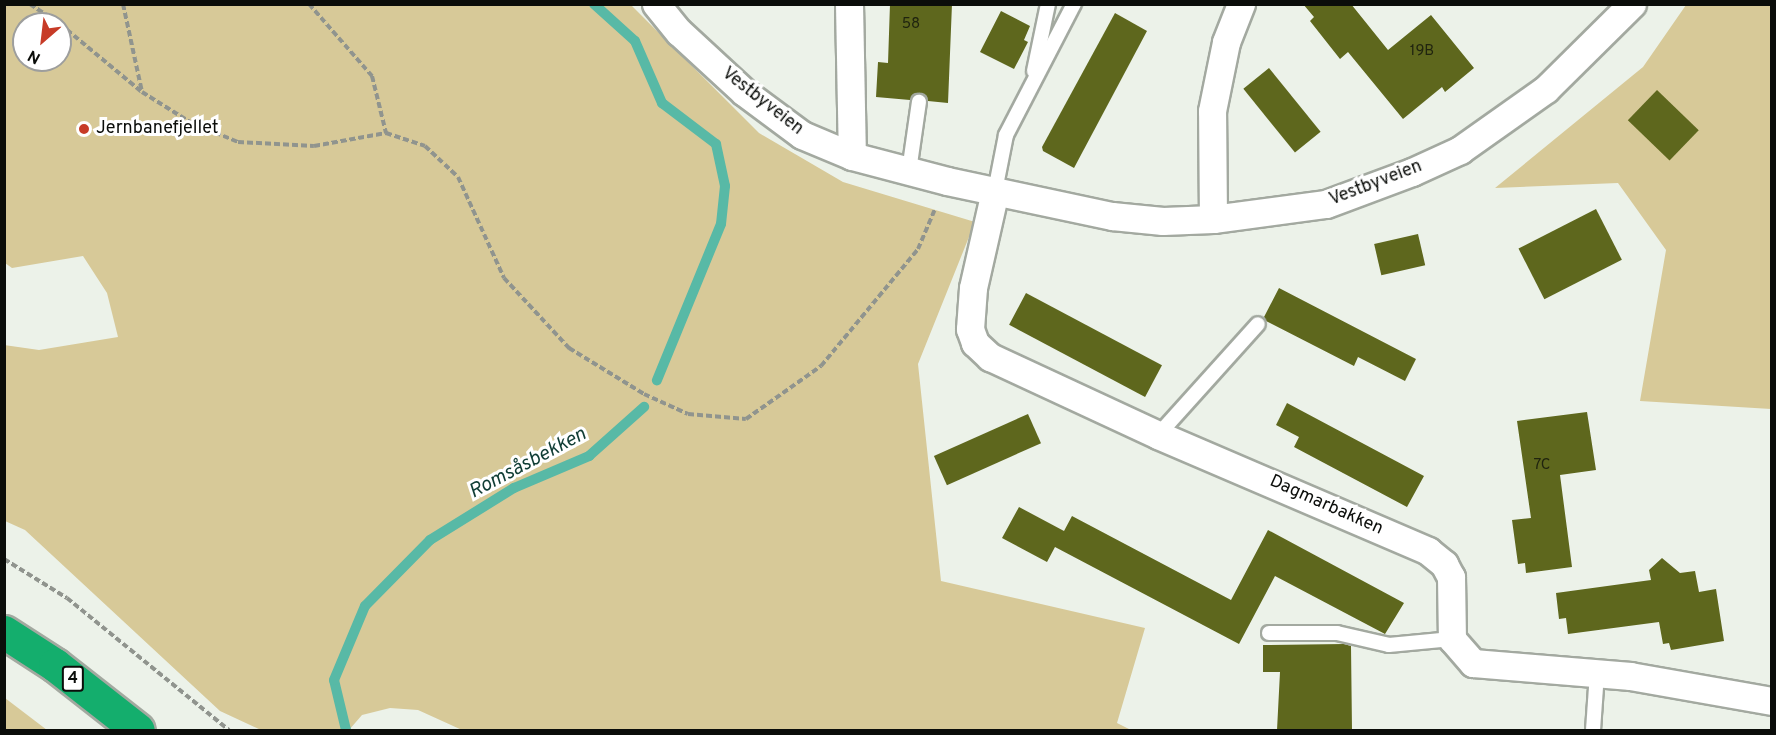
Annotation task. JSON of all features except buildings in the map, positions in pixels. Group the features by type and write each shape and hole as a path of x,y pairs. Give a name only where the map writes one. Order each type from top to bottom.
{"highway":[{"name":"4","path":"4,632 55,664 138,730"}],"street":[{"name":"Vestbyveien","path":"656,4 679,33 744,92 802,135 852,156 947,181 1112,216 1163,221 1213,219 1326,204 1386,184 1460,150 1546,89 1632,4"},
{"path":"849,4 852,156"},
{"path":"1213,219 1212,111 1226,42 1241,4"},
{"name":"Dagmarbakken","path":"995,191 973,288 970,328 975,343 990,357 1015,370 1158,435 1428,551 1444,564 1451,578 1452,639"},
{"path":"1452,639 1473,663 1523,670 1597,673 1772,701"}],"lane":[{"path":"1030,91 1048,4"},
{"path":"995,191 1006,135 1074,4"},
{"path":"909,171 919,102"},
{"path":"1158,435 1258,324"},
{"path":"1269,633 1337,633 1389,645 1452,639"},
{"path":"1593,730 1597,673"}],"path":[{"path":"123,4 142,92"},
{"path":"309,4 372,76 386,134"},
{"path":"72,34 142,92 190,122 238,142 314,146 386,134 425,146 458,177 504,278 569,348 644,394 688,414 746,419 821,366 918,249 947,181"},
{"path":"4,559 67,598 229,730"}],"shaded area":[{"path":"5,5 631,5 759,133 843,182 975,222 918,364 941,581 1145,628 1117,723 1131,730 462,730 418,710 390,708 362,715 349,730 261,730 220,711 25,530 5,521 4,345 39,350 118,337 107,293 83,256 12,268 5,263"},
{"path":"1686,5 1771,5 1771,409 1640,401 1666,250 1618,183 1495,188 1643,67"},
{"path":"5,698 47,730 5,730"}],"waterway":[{"name":"Romsåsbekken","path":"594,4 635,41 662,103 716,144 725,186 721,224 657,380"},
{"name":"Romsåsbekken","path":"346,730 334,680 365,606 430,540 514,488 589,456 644,407"}],"place":[{"name":"Jernbanefjellet","path":"84,129"}]}
